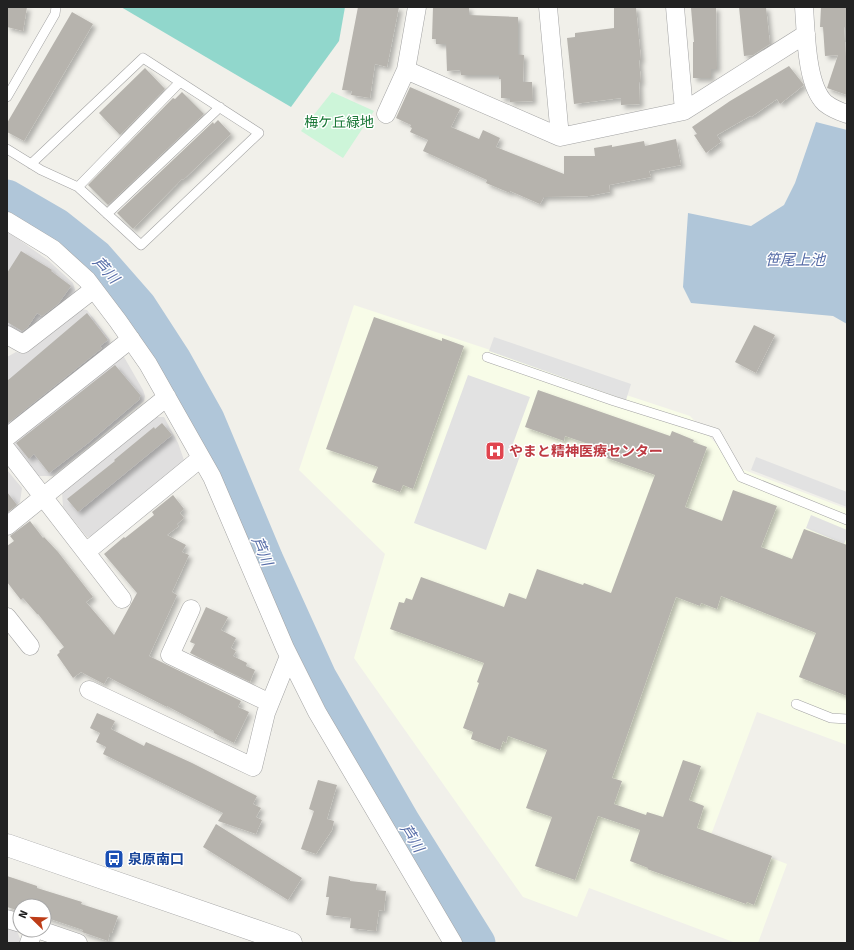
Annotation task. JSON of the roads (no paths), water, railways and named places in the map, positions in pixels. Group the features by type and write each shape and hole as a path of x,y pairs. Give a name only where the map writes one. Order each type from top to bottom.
{"street":[{"path":"386,114 406,70 417,7"},
{"path":"548,7 560,137"},
{"path":"675,7 684,111"},
{"path":"804,7 808,61 815,89 825,103 847,114"},
{"path":"406,70 560,137 684,111 806,34"},
{"path":"7,221 53,249 87,280 148,364 212,478 289,656 317,712 453,943"},
{"path":"7,335 23,344 94,289"},
{"path":"7,438 131,339"},
{"path":"7,526 167,397"},
{"path":"7,450 122,599"},
{"path":"86,552 201,458"},
{"path":"191,609 170,655 270,703"},
{"path":"7,617 30,646"},
{"path":"89,690 253,767 270,703 289,656"},
{"path":"7,845 291,943"},
{"path":"52,934 78,943"}],"lane":[{"path":"7,97 55,14 56,7"},
{"path":"7,149 31,164 41,170 78,187 141,245 259,133 143,58 31,164"},
{"path":"78,187 180,82"},
{"path":"107,214 220,107"},
{"path":"488,357 629,406 716,433 741,477 847,520"},
{"path":"796,704 831,718 847,719"}],"water":[{"name":"笹尾上池","path":"816,122 847,130 847,324 833,316 691,303 683,287 688,213 751,226 784,205 795,183"}],"waterway":[{"name":"芦川","path":"7,197 57,226 96,257 139,306 174,360 207,419 266,560 319,677 402,821 478,943"}],"place":[{"name":"やまと精神医療センター","path":"495,451"},
{"name":"泉原南口","path":"114,859"}],"park label":[{"name":"梅ケ丘緑地","path":"339,122"}]}
